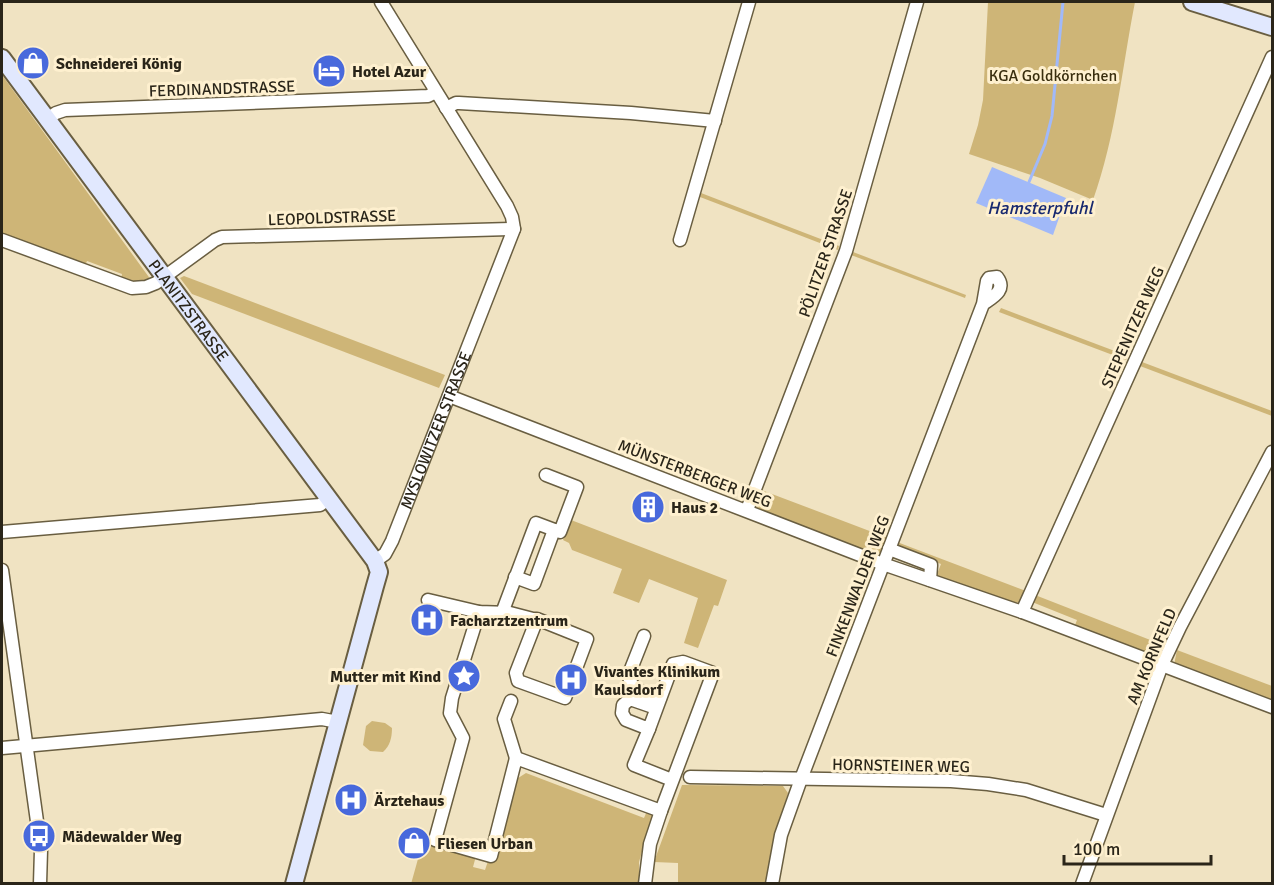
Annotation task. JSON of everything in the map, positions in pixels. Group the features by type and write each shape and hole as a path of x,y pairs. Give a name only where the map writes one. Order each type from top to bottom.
{"street":[{"path":"381,2 507,206 514,229"},
{"path":"681,240 749,2"},
{"name":"PÖLITZER STRASSE","path":"747,510 846,251 917,2"},
{"path":"1192,2 1272,27"},
{"name":"STEPENITZER WEG","path":"1022,612 1272,57"},
{"name":"PLANITZSTRASSE","path":"2,58 375,561"},
{"name":"FERDINANDSTRASSE","path":"47,120 65,110 428,96 436,92"},
{"path":"446,108 459,103 715,121"},
{"name":"LEOPOLDSTRASSE","path":"164,278 222,237 514,229"},
{"name":"MYSLOWITZER STRASSE","path":"375,561 388,549 514,229"},
{"path":"2,240 132,288 146,287 164,278"},
{"name":"FINKENWALDER WEG","path":"772,884 781,835 801,779 983,304"},
{"name":"MÜNSTERBERGER WEG","path":"449,396 883,564 1022,612 1272,707"},
{"name":"AM KORNFELD","path":"1082,884 1162,665 1272,452"},
{"path":"502,613 536,523 560,532 577,487 546,475"},
{"path":"2,532 320,505 328,499"},
{"path":"515,577 534,584 554,530"},
{"path":"889,549 931,565 930,580"},
{"path":"294,884 379,572 375,561"},
{"path":"2,570 41,850 40,884"},
{"path":"428,600 479,612 537,619 587,639 565,698 518,681"},
{"path":"479,612 452,698 450,713 464,738 435,840 491,856 516,758 504,719 518,681 516,674 537,619"},
{"path":"644,636 629,674 629,680 636,689 658,703"},
{"path":"645,884 650,844 712,673 683,662 674,664 634,765 672,780"},
{"path":"649,729 626,720 622,707 626,701 633,699 658,703"},
{"path":"2,748 322,719 338,722"},
{"path":"516,758 661,810"},
{"name":"HORNSTEINER WEG","path":"690,777 951,781 988,784 1046,795 1106,815"}],"green space":[{"name":"KGA Goldkörnchen","path":"988,2 1135,2 1113,127 1093,200 1040,178 969,154 983,100"},
{"path":"2,75 151,280 143,286 121,279 122,274 87,261 85,266 2,234"},
{"path":"701,193 839,246 838,250 700,197"},
{"path":"853,252 966,295 965,298 851,255"},
{"path":"184,276 445,375 439,388 192,294 180,278"},
{"path":"1001,308 1128,356 1126,360 999,312"},
{"path":"1142,362 1272,411 1272,416 1140,366"},
{"path":"759,489 888,538 884,548 882,552 873,554 757,509 755,502"},
{"path":"571,520 727,580 718,606 714,605 698,648 684,643 698,598 649,579 639,603 613,593 622,569 572,550 569,543 563,540"},
{"path":"897,542 1026,591 1019,602 1012,604 936,577 941,564 896,546"},
{"path":"1035,595 1158,643 1153,658 1074,628 1077,620 1032,602"},
{"path":"1177,650 1272,686 1272,703 1174,665"},
{"path":"372,721 385,723 392,728 390,741 383,752 370,751 363,745 366,726"},
{"path":"526,773 644,818 647,811 653,813 639,862 639,883 411,884 423,841 476,856 473,867 485,870 515,780"},
{"path":"682,785 783,786 788,793 774,841 766,883 678,883 678,863 654,862"}],"water":[{"name":"Hamsterpfuhl","path":"992,167 1066,198 1053,235 976,203"}],"waterway":[{"path":"1029,182 1045,144 1052,116 1063,2"}],"place":[{"name":"Schneiderei König","path":"33,63"},
{"name":"Hotel Azur","path":"329,71"},
{"name":"Haus 2","path":"648,507"},
{"name":"Facharztzentrum","path":"427,620"},
{"name":"Mutter mit Kind","path":"464,676"},
{"name":"Vivantes Klinikum Kaulsdorf","path":"571,680"},
{"name":"Ärztehaus","path":"351,800"},
{"name":"Mädewalder Weg","path":"39,836"},
{"name":"Fliesen Urban","path":"414,843"}]}
